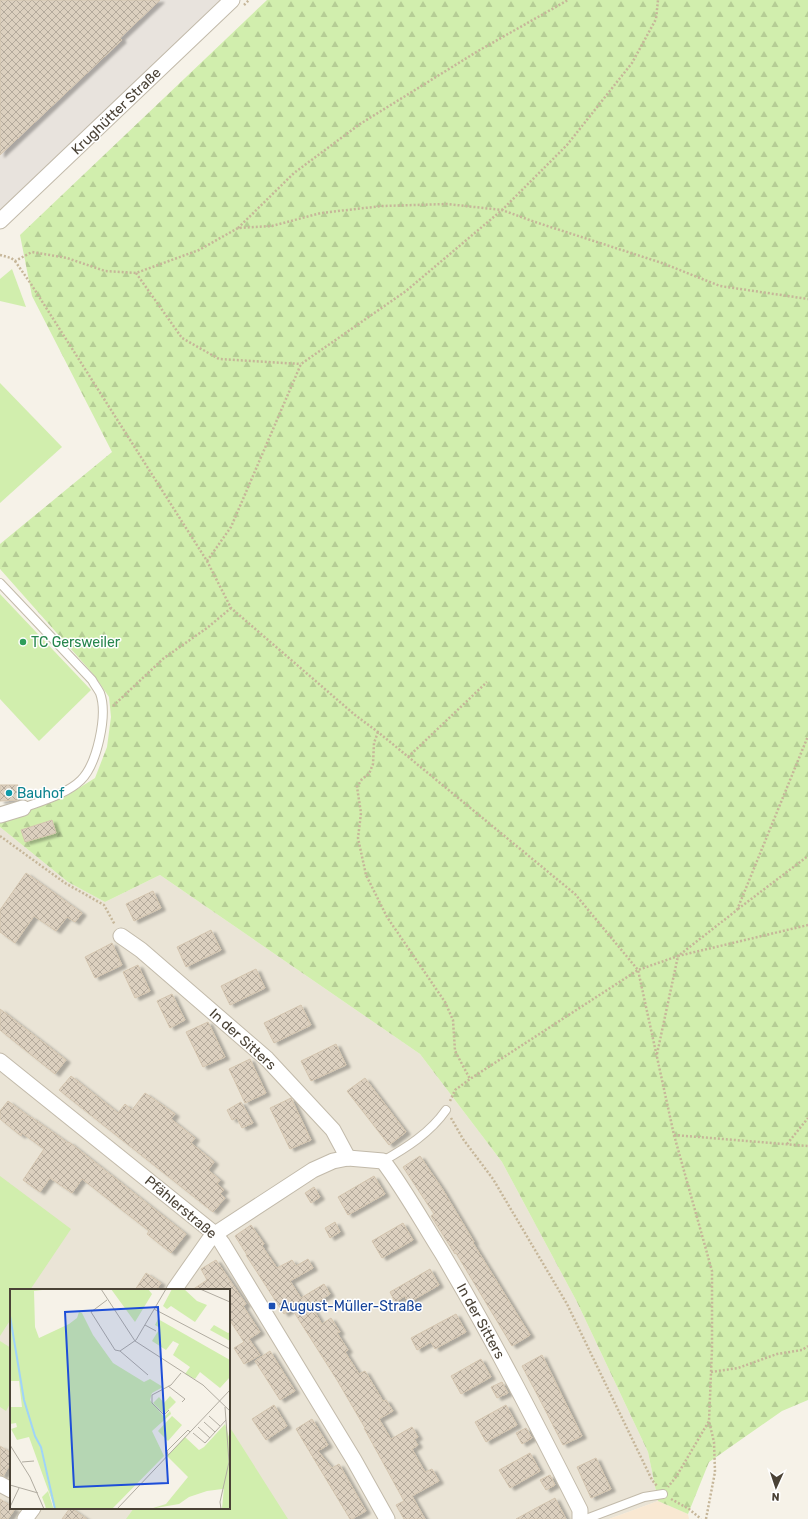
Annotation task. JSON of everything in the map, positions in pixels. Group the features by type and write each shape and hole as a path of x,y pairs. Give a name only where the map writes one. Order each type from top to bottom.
{"street":[{"name":"Krughütter Straße","path":"0,221 232,0"},
{"path":"0,815 23,808"},
{"name":"In der Sitters","path":"121,936 141,950 267,1059 333,1130 348,1158"},
{"name":"Pfählerstraße","path":"0,1061 215,1234 222,1243 346,1446 387,1519"},
{"path":"175,1289 209,1240 215,1234 313,1170 333,1161 348,1158 383,1161"},
{"name":"In der Sitters","path":"383,1161 472,1303 524,1400 580,1510 580,1519"},
{"path":"0,1484 10,1489"},
{"path":"25,1519 31,1509"}],"lane":[{"path":"0,583 92,680 100,694 103,716 94,761 80,780 59,794 23,808"},
{"path":"383,1161 406,1148 438,1122 446,1110"},
{"path":"586,1519 644,1497 663,1494"}],"path":[{"path":"15,261 32,252 67,258 105,271 136,273 199,250 238,228 294,173 360,124 478,51 568,0"},
{"path":"207,561 231,527 301,364 406,291 502,210 567,145 632,63 656,18 658,0"},
{"path":"238,228 272,226 321,213 382,206 446,204 502,210 662,263 720,286 808,299"},
{"path":"0,255 11,258 15,261 31,284 207,561 231,608 355,715 378,732 574,894 638,970 674,1134 712,1271 709,1421 714,1442 715,1472 706,1519"},
{"path":"136,273 182,338 218,359 301,364"},
{"path":"103,716 164,658 207,628 231,608"},
{"path":"408,757 487,682"},
{"path":"378,732 374,743 373,764 369,774 357,787 361,813 358,838 366,875 387,917 445,1002 453,1020 455,1051 470,1079"},
{"path":"737,910 808,736"},
{"path":"0,836 65,883 104,904 121,936"},
{"path":"657,1056 678,956 808,856"},
{"path":"701,1519 689,1509 663,1494 652,1480 567,1304 493,1179 463,1139 446,1110 455,1090 470,1079 638,970 678,956 808,925"},
{"path":"787,1144 808,1118"},
{"path":"674,1134 808,1146"},
{"path":"711,1372 738,1368 777,1354 802,1350 808,1346"},
{"path":"663,1494 676,1477 709,1421"}],"shaded area":[{"path":"0,0 224,0 0,223"},
{"path":"0,827 68,882 105,902 160,875 420,1054 502,1162 577,1302 648,1452 658,1501 609,1519 0,1519"},
{"path":"658,1501 688,1514 689,1519 609,1519"}],"green space":[{"path":"267,0 808,0 808,1400 782,1411 709,1462 688,1514 658,1501 648,1452 577,1302 502,1162 420,1054 160,875 105,902 68,882 0,827 0,822 49,802 63,798 95,778 107,747 111,717 109,697 94,675 0,569 0,544 112,452 32,296 20,235"},
{"path":"12,269 26,307 0,301 0,279"},
{"path":"0,383 62,447 0,503"},
{"name":"TC Gersweiler","path":"0,594 91,690 39,741 0,699"},
{"path":"0,1176 71,1229 31,1289 10,1289 10,1321 0,1336"},
{"path":"0,1341 10,1347 10,1404 6,1411 0,1407"},
{"path":"230,1428 288,1519 126,1519 133,1509 230,1509"}],"building":[{"path":"0,0 160,0 120,38 122,40 0,155"},
{"name":"Bauhof","path":"0,785 18,785 18,800 0,801"},
{"path":"52,820 56,833 25,842 21,830"},
{"path":"26,873 82,913 75,922 67,917 56,931 34,916 15,943 0,932 0,910"},
{"path":"153,891 161,908 134,921 126,904"},
{"path":"211,930 221,950 186,967 177,947"},
{"path":"112,943 122,965 95,978 85,957"},
{"path":"138,965 150,991 135,998 123,972"},
{"path":"256,969 265,988 230,1005 221,986"},
{"path":"172,994 185,1020 170,1028 157,1001"},
{"path":"301,1005 311,1025 274,1043 264,1023"},
{"path":"0,1009 66,1060 55,1074 0,1030"},
{"path":"208,1022 225,1057 203,1067 186,1032"},
{"path":"336,1044 346,1065 311,1081 301,1061"},
{"path":"250,1059 266,1093 245,1103 229,1069"},
{"path":"71,1076 118,1113 125,1104 132,1110 145,1093 175,1114 171,1119 195,1138 191,1143 214,1162 208,1170 220,1180 217,1184 224,1190 220,1194 225,1198 213,1212 59,1090"},
{"path":"365,1078 406,1132 389,1145 347,1091"},
{"path":"291,1098 311,1140 290,1149 270,1108"},
{"path":"8,1101 68,1143 69,1142 186,1234 171,1253 147,1234 149,1231 82,1179 72,1193 50,1178 40,1192 23,1180 44,1149 22,1133 21,1136 0,1119 0,1111"},
{"path":"241,1102 253,1123 242,1128 237,1118 232,1120 227,1110"},
{"path":"420,1156 443,1190 474,1242 473,1243 530,1335 512,1346 456,1253 455,1254 431,1216 434,1214 403,1167"},
{"path":"374,1176 385,1194 348,1215 338,1197"},
{"path":"314,1187 320,1197 311,1203 305,1193"},
{"path":"335,1222 340,1232 330,1238 325,1228"},
{"path":"403,1223 413,1240 382,1258 372,1241"},
{"path":"251,1225 264,1244 262,1246 277,1268 292,1260 296,1266 308,1259 313,1268 290,1281 301,1298 324,1284 330,1294 311,1306 322,1324 331,1318 340,1332 337,1333 348,1350 345,1352 359,1374 365,1371 383,1401 386,1400 393,1411 379,1419 391,1439 412,1427 418,1437 414,1439 418,1445 412,1449 425,1472 432,1469 439,1481 412,1496 425,1519 404,1519 396,1505 404,1501 365,1428 337,1380 292,1309 284,1314 246,1255 235,1236"},
{"path":"216,1260 246,1304 243,1306 260,1332 249,1339 260,1355 244,1364 234,1348 244,1342 230,1321 230,1289 194,1289 207,1280 201,1269"},
{"path":"430,1269 439,1285 408,1303 405,1296 395,1302 390,1292"},
{"path":"146,1273 161,1283 157,1289 136,1289"},
{"path":"456,1314 466,1332 435,1349 431,1342 417,1350 411,1338"},
{"path":"270,1351 295,1391 280,1400 255,1361"},
{"path":"542,1355 582,1436 563,1445 522,1366"},
{"path":"481,1359 491,1377 461,1394 451,1376"},
{"path":"502,1382 508,1393 497,1398 491,1387"},
{"path":"274,1405 287,1426 266,1440 252,1419"},
{"path":"506,1405 517,1425 486,1442 475,1422"},
{"path":"312,1419 328,1445 318,1451 332,1468 339,1464 366,1511 352,1519 350,1519 296,1429"},
{"path":"526,1428 532,1438 522,1444 516,1433"},
{"path":"0,1446 10,1452 10,1465 3,1476 0,1475"},
{"path":"530,1453 540,1471 510,1488 499,1470"},
{"path":"596,1458 611,1489 591,1498 577,1467"},
{"path":"550,1475 555,1485 546,1490 540,1480"},
{"path":"555,1498 566,1519 516,1519 538,1507"},
{"path":"0,1499 10,1505 10,1509 15,1509 8,1519 0,1519"},
{"path":"69,1509 72,1509 87,1519 62,1519"}],"place":[{"name":"TC Gersweiler","path":"23,642"},
{"name":"Bauhof","path":"9,793"},
{"name":"August-Müller-Straße","path":"272,1306"}]}
